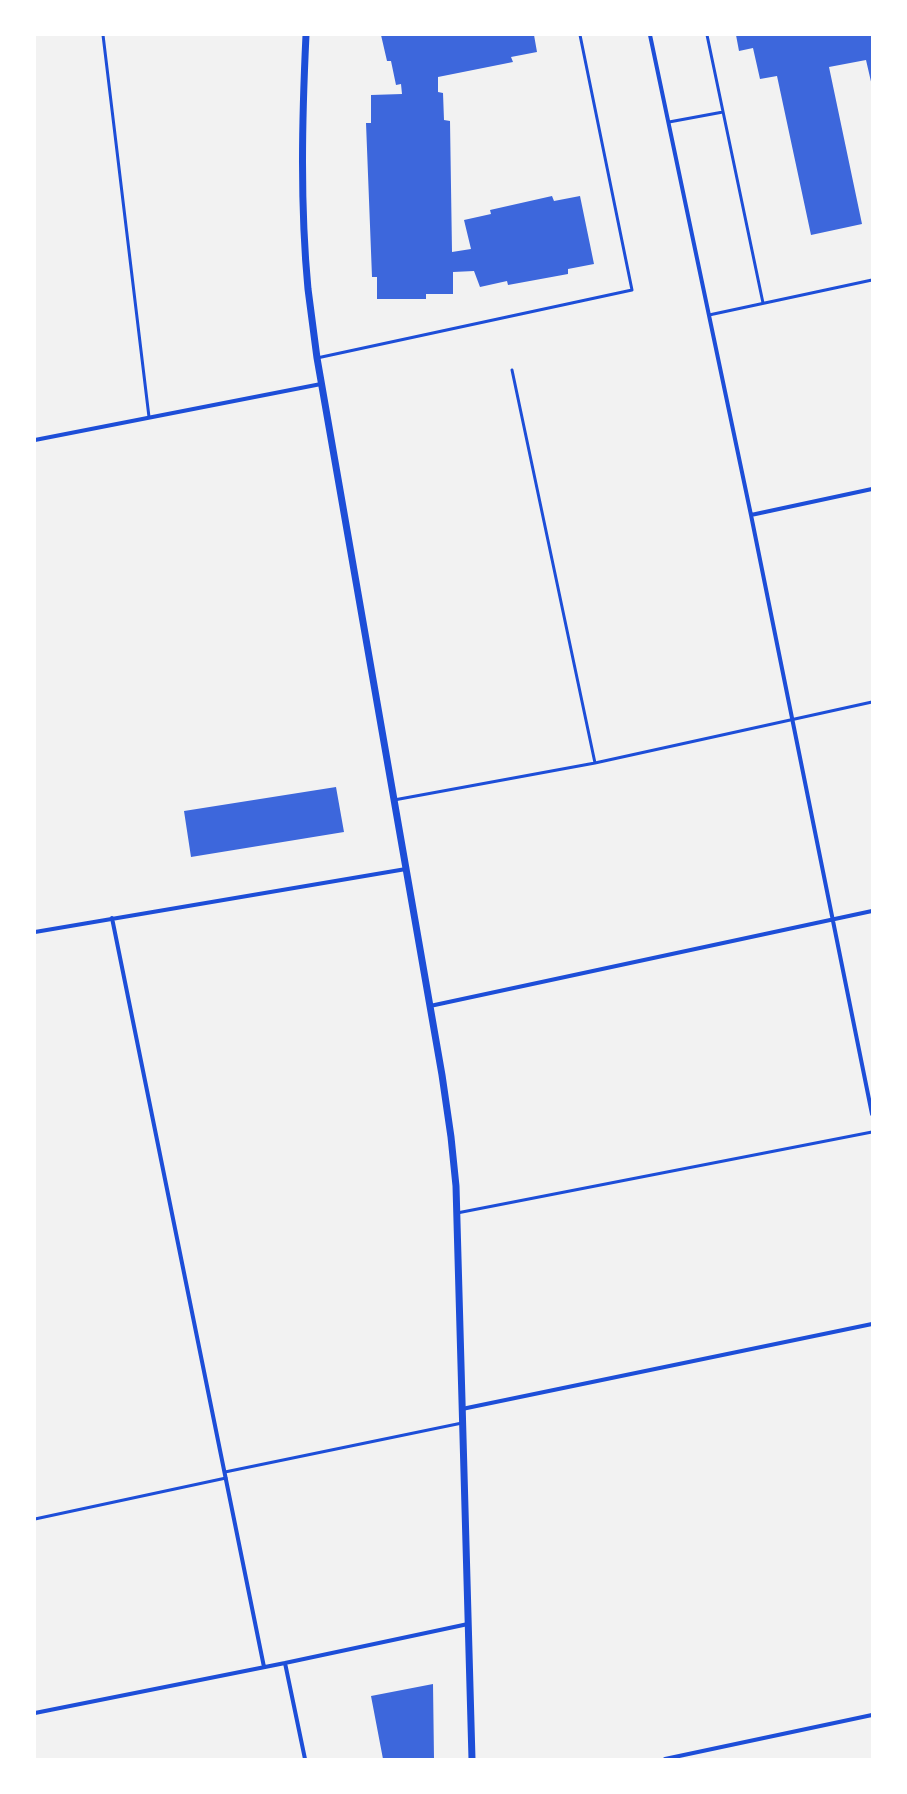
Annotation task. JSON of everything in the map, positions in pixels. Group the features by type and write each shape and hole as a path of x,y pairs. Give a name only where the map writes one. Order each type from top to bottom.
{"street":[{"path":"306,35 303,100 303,198 308,288 317,358 430,1006 451,1137 456,1186 472,1759"},
{"path":"650,35 752,515 872,1114"},
{"path":"35,440 321,384"},
{"path":"752,515 872,489"},
{"path":"35,932 406,869"},
{"path":"430,1006 872,911"},
{"path":"112,918 264,1667"},
{"path":"462,1409 872,1324"},
{"path":"35,1713 285,1663 468,1624"},
{"path":"285,1663 305,1759"},
{"path":"664,1759 872,1715"}],"lane":[{"path":"103,35 149,417"},
{"path":"317,358 632,290 580,35"},
{"path":"707,35 763,303"},
{"path":"669,122 723,112"},
{"path":"709,314 872,280"},
{"path":"512,370 594,763"},
{"path":"394,800 594,763 872,702"},
{"path":"457,1213 872,1132"},
{"path":"224,1472 462,1422"},
{"path":"35,1519 226,1478"}],"building":[{"path":"381,35 534,35 537,52 511,57 513,62 438,77 438,92 443,93 444,120 450,121 452,252 471,249 464,220 491,214 490,210 552,196 554,201 580,196 594,264 568,269 568,274 508,285 507,281 480,287 474,271 453,272 453,294 426,294 426,299 377,299 377,277 372,277 366,123 371,123 371,95 402,94 401,84 396,85 391,61 387,61"},
{"path":"736,35 872,35 872,86 866,60 829,67 862,224 811,235 777,76 760,79 753,48 739,51"},
{"path":"336,787 344,832 191,857 184,811"},
{"path":"433,1684 434,1759 383,1759 371,1696"}]}
